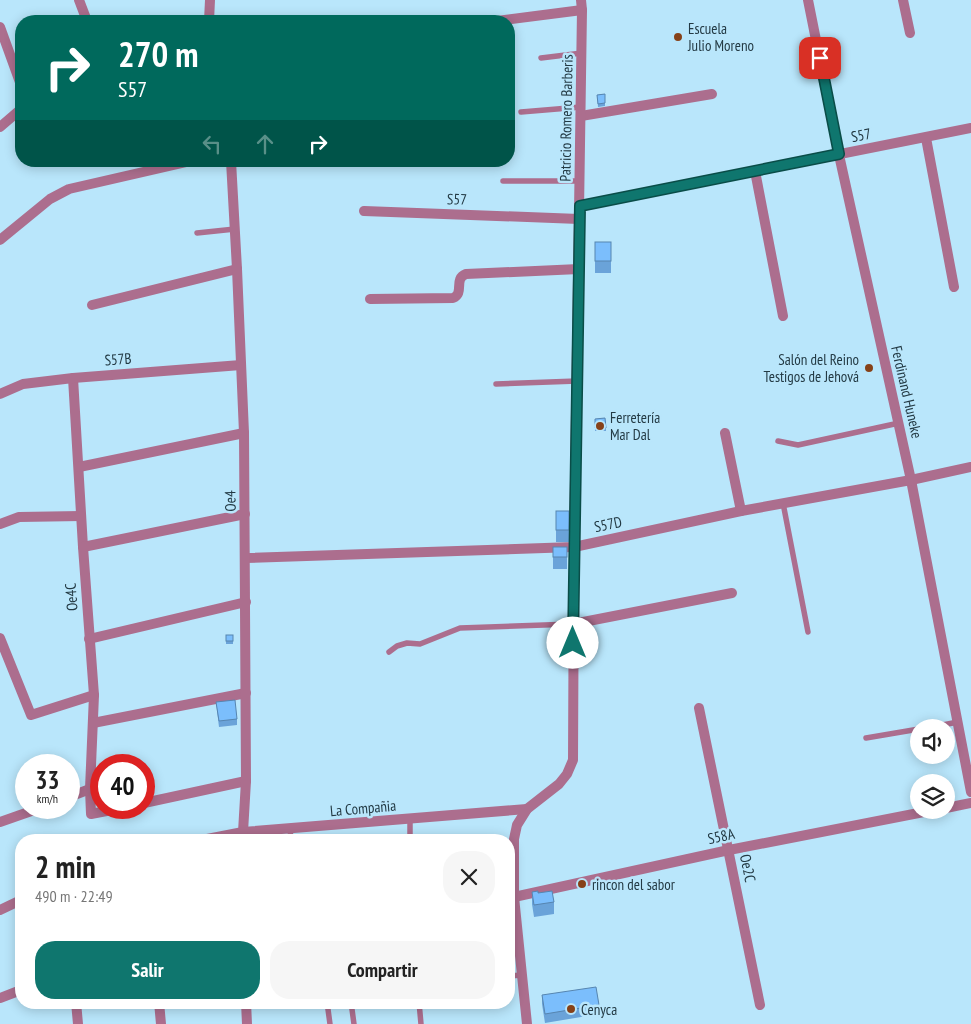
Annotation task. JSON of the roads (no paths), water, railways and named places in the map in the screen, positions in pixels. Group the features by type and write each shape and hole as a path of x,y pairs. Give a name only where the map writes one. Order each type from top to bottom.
{"street":[{"path":"79,0 85,15"},
{"path":"210,0 210,15"},
{"name":"Ferdinand Huneke","path":"808,0 839,154 911,480 971,792"},
{"path":"903,0 910,33"},
{"path":"515,18 582,5"},
{"name":"Patricio Romero Barberis","path":"515,834 517,825 527,809 559,784 567,774 573,760 573,624 582,5"},
{"path":"0,27 15,69"},
{"path":"581,112 712,94"},
{"path":"0,127 15,114"},
{"name":"S57","path":"580,206 971,128"},
{"path":"926,138 954,287"},
{"path":"0,240 50,199 69,189 165,167"},
{"name":"Oe4","path":"231,167 244,433 246,781 243,834"},
{"path":"755,171 783,316"},
{"name":"S57","path":"364,211 579,219"},
{"path":"370,300 454,298 460,292 459,279 462,275 466,274 579,268"},
{"path":"92,305 237,269"},
{"name":"S57B","path":"0,394 23,384 74,378 241,365"},
{"name":"Oe4C","path":"74,378 82,547 94,695 92,754"},
{"path":"79,467 244,433"},
{"path":"725,433 741,511"},
{"name":"S57D","path":"245,558 574,547 741,511 971,467"},
{"path":"82,547 245,514"},
{"path":"0,524 19,517 81,516"},
{"path":"573,624 732,593"},
{"path":"89,639 246,602"},
{"path":"0,638 30,715 94,695"},
{"path":"93,723 246,694"},
{"name":"Oe2C","path":"699,708 760,1005"},
{"path":"155,801 246,781"},
{"path":"80,793 90,789"},
{"path":"955,806 971,803"},
{"name":"La Compañia","path":"256,834 290,829 527,809"},
{"name":"S58A","path":"515,896 728,850 910,815"},
{"path":"0,822 15,817"},
{"path":"0,910 15,903"},
{"name":"Patricio Romero Barberis","path":"515,920 527,1024"},
{"path":"0,998 15,992"},
{"path":"77,1009 78,1024"},
{"path":"160,1009 161,1024"},
{"path":"246,1009 247,1024"}],"lane":[{"path":"541,58 582,53"},
{"path":"522,112 581,112"},
{"path":"504,181 580,181"},
{"path":"197,233 235,228"},
{"path":"496,384 577,381"},
{"path":"778,441 798,445 899,423"},
{"path":"783,504 808,632"},
{"path":"389,652 397,646 407,643 420,644 460,628 573,624"},
{"path":"866,738 910,731"},
{"path":"410,819 410,834"},
{"path":"290,829 290,834"},
{"path":"515,976 522,975"},
{"path":"328,1009 330,1024"},
{"path":"352,1009 354,1024"},
{"path":"420,1009 421,1024"}],"place":[{"name":"Escuela Julio Moreno","path":"678,37"},
{"name":"Salón del Reino Testigos de Jehová","path":"869,368"},
{"name":"Ferretería Mar Dal","path":"600,426"},
{"name":"rincon del sabor","path":"582,884"},
{"name":"Cenyca","path":"571,1009"}]}
